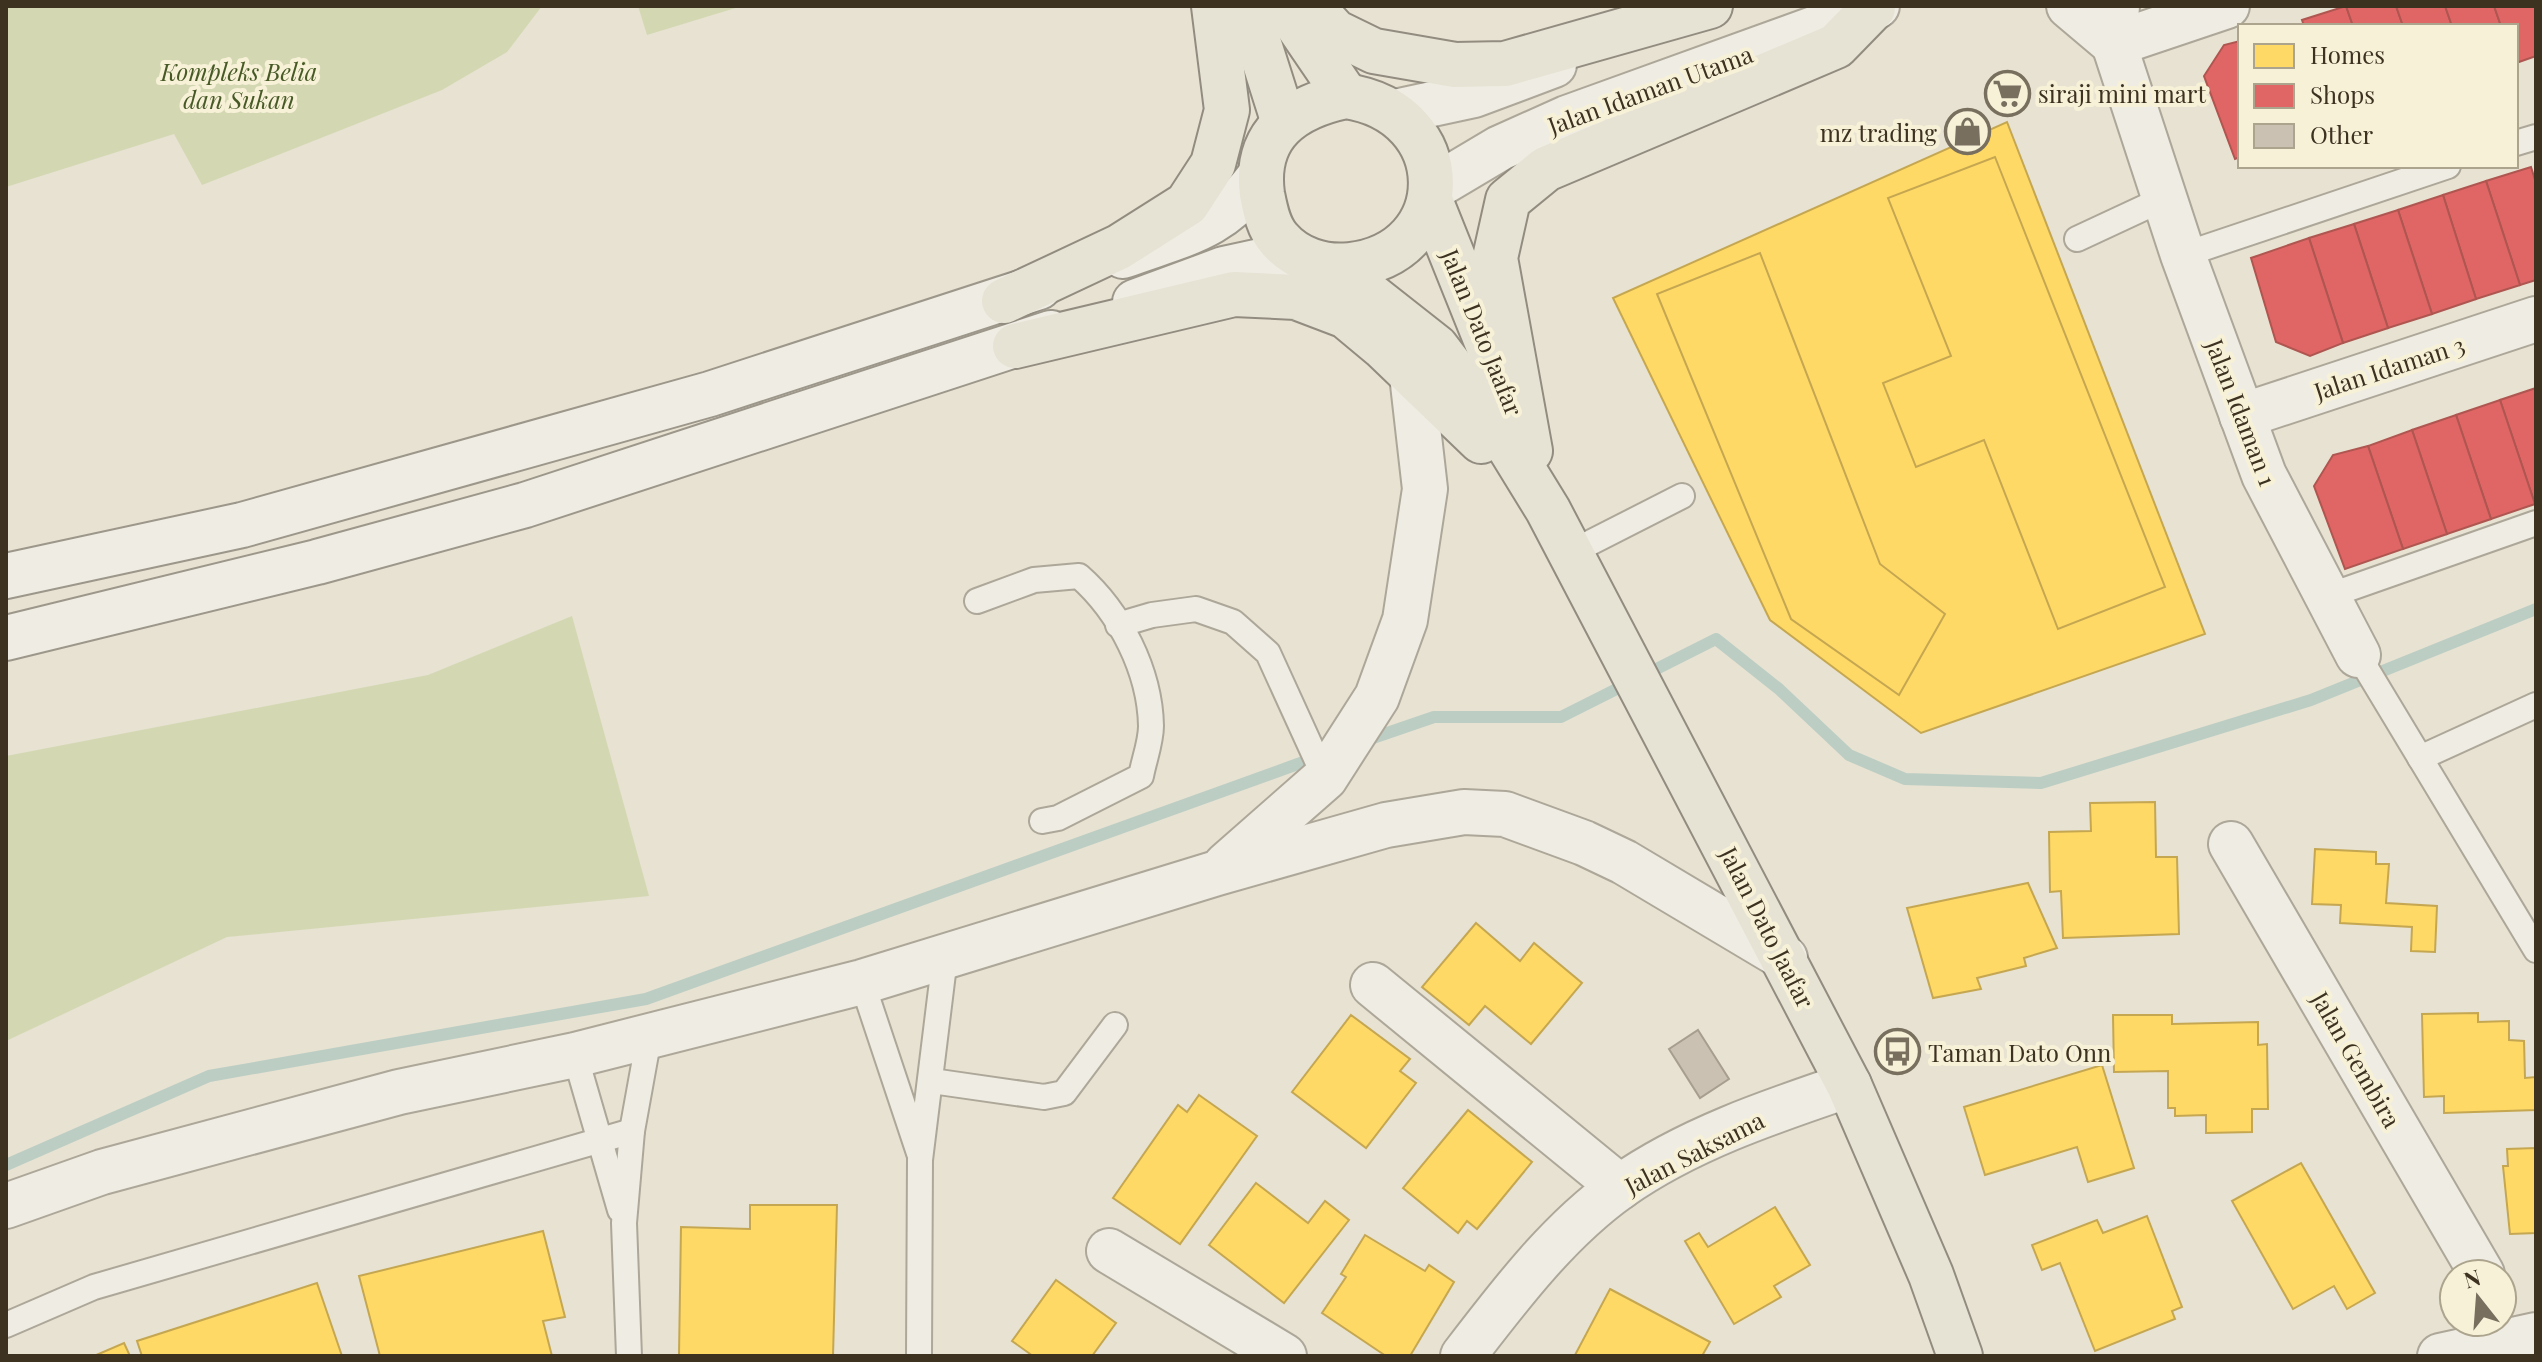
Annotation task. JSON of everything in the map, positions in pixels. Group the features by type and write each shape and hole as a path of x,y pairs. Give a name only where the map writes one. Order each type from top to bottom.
{"main road":[{"path":"1004,301 1119,247 1187,204 1213,164 1227,110 1214,6"},
{"path":"1247,6 1284,123"},
{"path":"1285,6 1346,96"},
{"path":"1311,6 1335,32 1374,51 1455,65 1505,64 1711,6"},
{"path":"1527,462 1495,258 1508,200 1546,169 1836,46 1875,7"},
{"path":"1346,96 1372,100 1395,112 1416,132 1428,159 1431,195 1410,238 1376,262 1313,260 1275,236 1265,213 1260,176 1267,147 1284,123 1312,103 1346,96"},
{"name":"Jalan Dato Jaafar","path":"1431,195 1527,462 1548,510 1849,1085 1931,1275 1960,1356"},
{"name":"Jalan Dato Jaafar","path":"1313,260 1436,347 1527,462"},
{"path":"1015,346 1234,294 1296,297 1346,316 1471,433 1527,462"}],"street":[{"path":"1395,112 1474,95 1711,6"},
{"path":"2069,6 2116,25 2227,6"},
{"name":"Jalan Idaman Utama","path":"1431,195 1500,148 1567,118 1875,7"},
{"name":"Jalan Idaman 1","path":"2116,25 2183,255 2264,475 2358,655"},
{"path":"6,576 242,525 710,394 1004,301 1219,220 1241,201 1260,176"},
{"path":"6,638 317,562 525,505 1015,346 1224,269 1313,260"},
{"name":"Jalan Idaman 3","path":"2242,416 2536,319"},
{"path":"1217,873 1323,761 1377,697 1405,620 1425,489 1412,375"},
{"path":"6,1206 102,1172 399,1092 575,1055 862,982 1217,873 1386,825 1464,812 1505,814 1547,828 1624,862 1785,958"},
{"name":"Jalan Gembira","path":"2231,844 2473,1258"},
{"path":"1373,985 1620,1187"},
{"name":"Jalan Saksama","path":"1463,1356 1551,1247 1620,1187 1727,1131 1849,1085"},
{"path":"1109,1251 1284,1356"},
{"path":"2440,1356 2519,1327"}],"lane":[{"path":"2183,255 2442,168"},
{"path":"2077,239 2165,198"},
{"path":"1572,552 1682,496"},
{"path":"2328,596 2536,523"},
{"path":"977,601 1034,580 1079,576 1096,591 1118,625 1145,678 1151,729 1141,776 1058,818 1042,821"},
{"path":"1118,625 1152,615 1196,609 1233,622 1268,653 1323,761"},
{"name":"Jalan Idaman 1","path":"2358,655 2536,950"},
{"path":"2420,758 2536,705"},
{"path":"919,1356 920,1160 945,957"},
{"path":"862,982 920,1160"},
{"path":"932,1081 1044,1097 1064,1093 1115,1025"},
{"path":"629,1356 624,1223 632,1131 649,1037"},
{"path":"575,1055 624,1223"},
{"path":"6,1325 94,1287 632,1131"}],"green space":[{"name":"Kompleks Belia dan Sukan","path":"6,6 542,6 507,52 442,90 202,185 174,134 6,187"},
{"path":"638,6 742,6 647,35"},
{"path":"572,616 649,896 227,937 6,1041 6,756 428,675"}],"building: Homes":[{"path":"2007,122 2205,634 1921,733 1770,620 1613,298"},
{"path":"1995,157 2165,587 2058,629 1984,440 1916,467 1883,383 1951,356 1888,198"},
{"path":"1760,253 1880,564 1945,614 1899,695 1791,619 1657,294"},
{"path":"2155,802 2156,857 2177,857 2179,934 2063,938 2061,891 2050,892 2049,832 2091,831 2090,803"},
{"path":"2315,849 2376,852 2376,864 2389,864 2386,903 2437,906 2435,952 2411,951 2412,927 2340,923 2341,905 2312,904"},
{"path":"2028,883 2057,948 2024,958 2026,966 1977,978 1981,989 1933,998 1907,908"},
{"path":"1476,923 1520,961 1534,943 1582,983 1531,1044 1485,1006 1469,1025 1422,987"},
{"path":"2478,1013 2478,1022 2509,1021 2509,1040 2524,1041 2525,1078 2536,1077 2536,1110 2444,1113 2444,1096 2424,1097 2422,1014"},
{"path":"1351,1015 1410,1059 1400,1071 1416,1083 1366,1148 1292,1092"},
{"path":"2113,1015 2172,1015 2172,1024 2258,1022 2258,1045 2267,1044 2268,1109 2252,1109 2252,1132 2206,1133 2206,1115 2175,1116 2175,1108 2168,1108 2168,1071 2114,1072"},
{"path":"2102,1065 2134,1168 2088,1182 2077,1147 1985,1175 1964,1107"},
{"path":"1199,1095 1257,1136 1180,1244 1113,1198 1178,1105 1187,1112"},
{"path":"1468,1110 1532,1162 1477,1229 1467,1221 1458,1233 1403,1188"},
{"path":"2536,1148 2536,1233 2510,1234 2503,1166 2508,1166 2507,1149"},
{"path":"2301,1163 2375,1293 2347,1309 2334,1286 2293,1309 2232,1201"},
{"path":"1256,1183 1308,1223 1325,1201 1349,1220 1284,1303 1209,1245"},
{"path":"750,1205 837,1205 833,1356 679,1356 681,1227 750,1229"},
{"path":"1775,1207 1810,1265 1774,1286 1781,1297 1734,1324 1685,1241 1699,1233 1708,1247"},
{"path":"2147,1216 2182,1307 2172,1311 2175,1319 2095,1351 2060,1263 2042,1270 2032,1245 2097,1220 2103,1233"},
{"path":"543,1231 565,1317 543,1321 552,1356 380,1356 359,1276"},
{"path":"1365,1235 1425,1271 1429,1265 1454,1282 1410,1356 1386,1356 1322,1313 1346,1277 1341,1274"},
{"path":"1056,1280 1116,1323 1092,1356 1033,1356 1012,1341"},
{"path":"317,1283 342,1356 142,1356 137,1341"},
{"path":"1610,1289 1710,1342 1702,1356 1575,1355"},
{"path":"124,1343 130,1356 94,1356"}],"building: Shops":[{"path":"2346,6 2352,24 2303,24 2302,20"},
{"path":"2346,6 2396,6 2402,24 2352,24"},
{"path":"2396,6 2445,6 2451,24 2402,24"},
{"path":"2445,6 2494,6 2500,24 2451,24"},
{"path":"2494,6 2536,6 2536,56 2518,62 2518,24 2500,24"},
{"path":"2238,42 2238,158 2235,159 2204,76 2224,45"},
{"path":"2531,167 2536,183 2536,280 2520,285 2486,181"},
{"path":"2486,181 2520,285 2476,299 2443,195"},
{"path":"2443,195 2476,299 2432,314 2398,210"},
{"path":"2398,210 2432,314 2388,328 2354,224"},
{"path":"2354,224 2388,328 2343,343 2309,238"},
{"path":"2309,238 2343,343 2310,356 2276,342 2251,258"},
{"path":"2536,388 2536,504 2535,504 2500,400"},
{"path":"2500,400 2535,504 2491,519 2456,415"},
{"path":"2456,415 2491,519 2447,534 2412,430"},
{"path":"2412,430 2447,534 2403,549 2368,446"},
{"path":"2368,446 2403,549 2345,569 2314,486 2333,455"}],"building: Other":[{"path":"1698,1030 1729,1079 1700,1098 1669,1049"}],"waterway":[{"path":"1364,741 1434,717 1561,717 1716,639 1779,689 1849,755 1905,779 2041,783 2311,700 2536,609"},
{"path":"6,1165 209,1076 646,999 1320,756"}],"place":[{"name":"siraji mini mart","path":"2007,93"},
{"name":"mz trading","path":"1968,132"},
{"name":"Taman Dato Onn","path":"1897,1052"}]}
